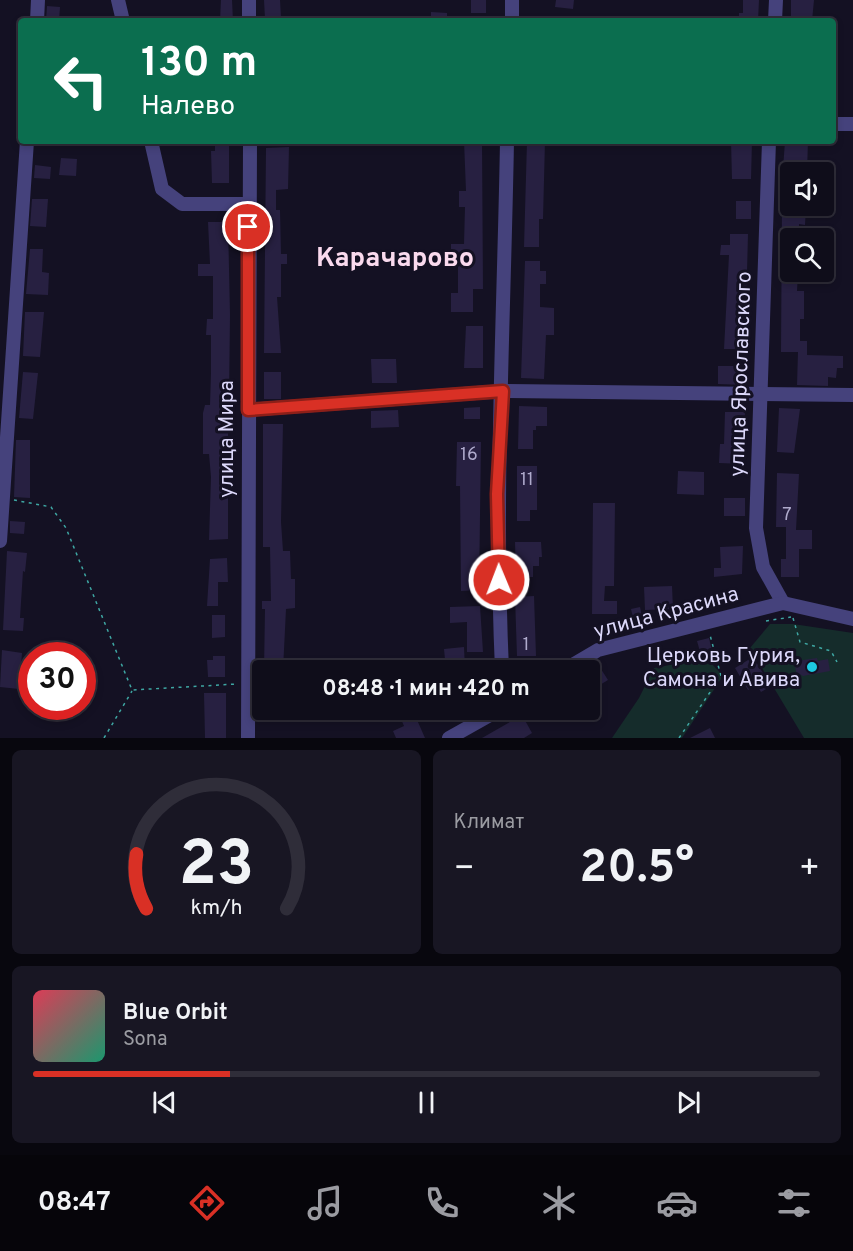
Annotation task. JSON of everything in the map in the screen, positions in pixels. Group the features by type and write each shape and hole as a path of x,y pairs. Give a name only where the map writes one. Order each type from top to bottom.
{"street":[{"path":"37,18 38,0"},
{"path":"118,0 122,18"},
{"path":"249,0 249,18"},
{"path":"512,0 512,18"},
{"path":"775,18 776,0"},
{"path":"836,124 853,124"},
{"path":"0,541 27,144"},
{"path":"152,144 162,189 182,204 248,204"},
{"name":"улица Мира","path":"248,738 250,144"},
{"path":"502,660 497,494 503,391 507,144"},
{"name":"улица Ярославского","path":"769,144 756,528 763,567 783,603"},
{"path":"248,410 503,391 760,396 853,395"},
{"path":"783,603 853,619"},
{"name":"улица Красина","path":"581,660 598,650 783,603"},
{"path":"449,738 481,720"}],"path":[{"path":"4,498 51,507 66,528 132,690"},
{"path":"793,617 800,642 831,651 837,663"},
{"path":"761,621 803,618"},
{"path":"679,738 721,676 710,630"},
{"path":"132,690 247,684"},
{"path":"104,738 132,690"}],"green space":[{"path":"770,624 793,624 853,633 853,738 804,738 750,648"},
{"path":"691,661 711,663 723,676 682,738 612,738 639,698 654,668"}],"building":[{"path":"221,0 232,0 233,18 220,18"},
{"path":"264,0 280,0 281,18 265,18"},
{"path":"471,0 486,0 486,13 471,13"},
{"path":"556,0 574,0 573,9 555,7"},
{"path":"743,0 759,0 758,18 739,18 739,13 743,13"},
{"path":"791,0 814,0 812,18 791,18"},
{"path":"47,6 60,7 59,18 46,18"},
{"path":"431,12 447,13 447,18 431,18"},
{"path":"215,144 229,144 229,183 212,183 211,151 215,151"},
{"path":"464,144 482,144 483,289 473,289 473,312 451,312 451,293 458,293 458,255 451,255 451,244 464,244 465,207 459,207 459,191 466,191"},
{"path":"527,144 545,144 543,219 539,219 539,247 524,247"},
{"path":"731,144 752,144 751,179 732,179"},
{"path":"785,144 808,144 807,162 784,162"},
{"path":"289,147 288,189 276,190 276,210 280,210 281,254 287,254 287,264 281,264 281,297 277,297 281,353 264,353 266,148"},
{"path":"61,158 77,159 76,176 59,175"},
{"path":"35,165 51,167 50,179 34,178"},
{"path":"32,199 48,199 46,227 30,226"},
{"path":"736,201 751,201 751,219 736,219"},
{"path":"782,216 805,216 805,225 799,224 799,228 782,228"},
{"path":"208,222 228,222 230,315 229,398 226,398 228,539 209,540 211,477 209,454 203,454 203,413 205,405 210,405 211,335 206,335 207,319 213,319 213,276 198,276 198,264 210,264"},
{"path":"730,234 748,234 745,349 724,349 729,255 720,255 721,245 730,245"},
{"path":"30,249 43,249 42,272 49,273 48,295 26,294"},
{"path":"525,261 540,261 540,271 546,271 546,284 540,284 540,307 554,308 554,335 546,335 544,379 521,378"},
{"path":"781,282 797,282 797,291 804,291 804,319 800,319 800,341 807,341 807,355 843,356 843,368 837,368 836,378 828,377 828,386 797,385 798,352 781,352"},
{"path":"25,312 44,312 40,357 23,356"},
{"path":"466,326 483,326 483,368 464,368"},
{"path":"371,359 396,359 397,383 372,383"},
{"path":"718,366 746,366 746,385 718,384"},
{"path":"23,372 38,373 33,419 19,418"},
{"path":"264,372 281,372 281,399 264,399"},
{"path":"519,406 547,407 547,426 536,426 536,430 533,430 533,449 518,449"},
{"path":"480,407 480,419 464,419 464,408"},
{"path":"779,408 800,409 794,453 777,452"},
{"path":"398,410 399,427 371,428 371,411"},
{"path":"725,412 745,412 744,464 719,463 720,444 724,444"},
{"path":"263,424 283,424 281,522 283,551 290,551 291,579 295,579 295,608 286,609 283,660 264,660 265,609 262,609 262,601 271,601 270,547 263,547"},
{"path":"16,440 30,440 30,498 14,497"},
{"path":"457,442 481,442 479,590 461,591 460,486 456,486"},
{"path":"517,466 537,466 537,510 530,510 530,521 517,521"},
{"path":"678,471 704,472 704,495 677,494"},
{"path":"777,473 799,474 796,530 812,530 812,549 799,549 799,577 781,577 781,559 786,559 786,527 776,527"},
{"path":"724,498 745,498 745,516 724,516"},
{"path":"593,503 615,503 614,586 605,586 604,601 617,601 617,614 592,614"},
{"path":"10,521 25,522 24,534 10,533"},
{"path":"515,542 541,542 542,557 539,557 539,566 533,566 533,577 516,577"},
{"path":"743,546 742,574 714,577 714,568 721,568 720,547"},
{"path":"7,551 27,553 25,572 23,571 20,618 24,618 23,631 3,630"},
{"path":"227,558 228,582 218,582 218,606 207,606 210,559"},
{"path":"672,586 673,609 645,610 644,587"},
{"path":"534,596 536,656 517,656 515,597"},
{"path":"480,606 483,652 467,652 467,622 450,623 450,607"},
{"path":"640,607 642,616 633,618 631,609"},
{"path":"212,615 225,615 225,637 212,638"},
{"path":"709,638 714,659 703,662 697,641"},
{"path":"464,647 465,660 445,660 444,649"},
{"path":"2,650 18,652 18,689 0,687"},
{"path":"213,656 225,656 225,677 208,677 207,660 213,660"},
{"path":"753,657 771,686 761,692 757,685 748,690 735,668"},
{"name":"Церковь Гурия, Самона и Авива","path":"817,658 818,661 828,659 830,671 803,676 796,672 795,665 803,660"},
{"path":"600,668 608,680 600,685"},
{"path":"204,693 226,693 226,738 205,738"},
{"path":"401,720 417,720 425,738 396,738 393,731 404,726"},
{"path":"513,720 525,720 532,733 524,738 482,738"},
{"path":"710,728 715,738 690,738"}],"place":[{"name":"Церковь Гурия, Самона и Авива","path":"812,667"}],"district":[{"name":"Карачарово","path":"395,257"}],"route":[{"path":"248,227 248,410 503,391 497,494 499,580"}]}
